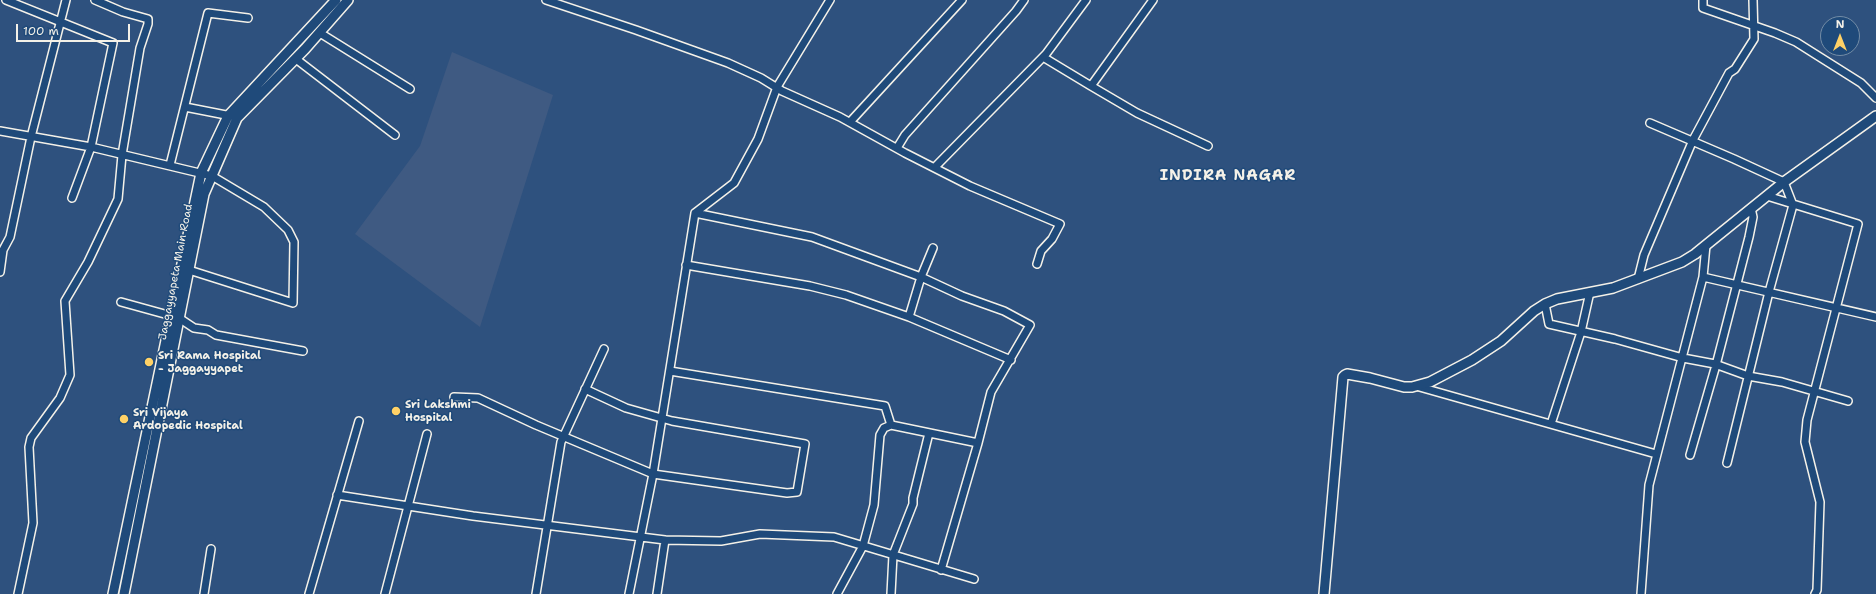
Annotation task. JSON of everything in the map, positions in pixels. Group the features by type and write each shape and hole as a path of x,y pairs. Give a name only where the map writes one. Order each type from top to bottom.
{"main road":[{"path":"113,594 176,317 201,173 232,117 336,0"},
{"name":"Jaggayyapeta Main Road","path":"124,594 176,317 189,270 204,194 212,176 232,117 296,59 348,0"},
{"path":"1324,594 1343,377 1347,374 1404,387 1416,386 1430,382 1472,360 1501,341 1534,310 1545,304 1557,299 1613,288 1682,262 1784,182 1876,116"}],"street":[{"path":"6,0 113,43 91,147 72,198"},
{"path":"0,272 3,250 10,237 22,187 31,137 66,0"},
{"path":"18,594 33,523 29,447 31,438 60,398 70,375 65,301 88,262 118,199 122,155 140,48 148,19 124,12 95,0"},
{"path":"546,0 728,63 850,122 905,153 970,186 1060,224 1052,239 1041,251 1037,264"},
{"path":"629,594 653,474 686,265 696,213 734,183 758,139 776,87 830,0"},
{"path":"850,122 962,0"},
{"path":"897,148 905,135 1016,11 1024,0"},
{"path":"935,167 1043,57 1071,22 1086,0"},
{"path":"1091,86 1153,0"},
{"path":"1703,0 1703,8 1775,33 1796,42 1861,83 1876,98"},
{"path":"1638,279 1644,255 1693,140 1729,73 1735,69 1754,39 1752,26 1752,0"},
{"path":"170,165 208,13 248,18"},
{"path":"320,33 410,89"},
{"path":"1043,57 1137,113 1208,146"},
{"path":"296,59 395,135"},
{"path":"185,107 232,117"},
{"path":"1650,123 1693,140 1784,182 1793,205 1769,292 1727,463"},
{"path":"0,131 91,147 212,176 264,207 288,230 294,242 293,303 189,270"},
{"path":"1767,196 1858,224 1815,391 1806,420 1805,442 1820,502 1817,590 1815,594"},
{"path":"1690,455 1716,365 1737,284 1753,217 1751,208"},
{"path":"696,213 812,237 921,277 962,296 1004,311 1030,325 991,392 978,443 941,570"},
{"path":"1641,594 1649,485 1703,277 1706,244"},
{"path":"909,317 921,277 933,248"},
{"path":"686,265 810,286 846,295 909,317 1011,360"},
{"path":"1703,277 1876,317"},
{"path":"1551,424 1581,332 1590,292"},
{"path":"121,302 176,317 194,328 303,352"},
{"path":"1545,304 1549,324 1615,338 1683,358 1716,365 1748,376 1815,391 1848,401"},
{"path":"536,594 561,442 604,349"},
{"path":"670,371 885,406 891,425"},
{"path":"1416,386 1656,454"},
{"path":"454,397 478,398 536,425 653,474 787,493 798,492 805,444 662,418 626,408 585,389"},
{"path":"309,594 359,421"},
{"path":"837,594 863,546 874,505 880,435 884,428 891,425 978,443"},
{"path":"891,594 893,555 913,504 913,498 929,433"},
{"path":"385,594 428,434"},
{"path":"337,496 548,526 666,540 721,541 760,534 834,537 974,579"},
{"path":"657,594 666,540"},
{"path":"204,594 211,549"}],"shaded area":[{"path":"452,52 553,95 480,327 355,234 420,146"}],"place":[{"name":"Sri Rama Hospital - Jaggayyapet","path":"149,362"},
{"name":"Sri Lakshmi Hospital","path":"396,411"},
{"name":"Sri Vijaya Ardopedic Hospital","path":"124,419"}],"district":[{"name":"INDIRA NAGAR","path":"1228,176"}]}
